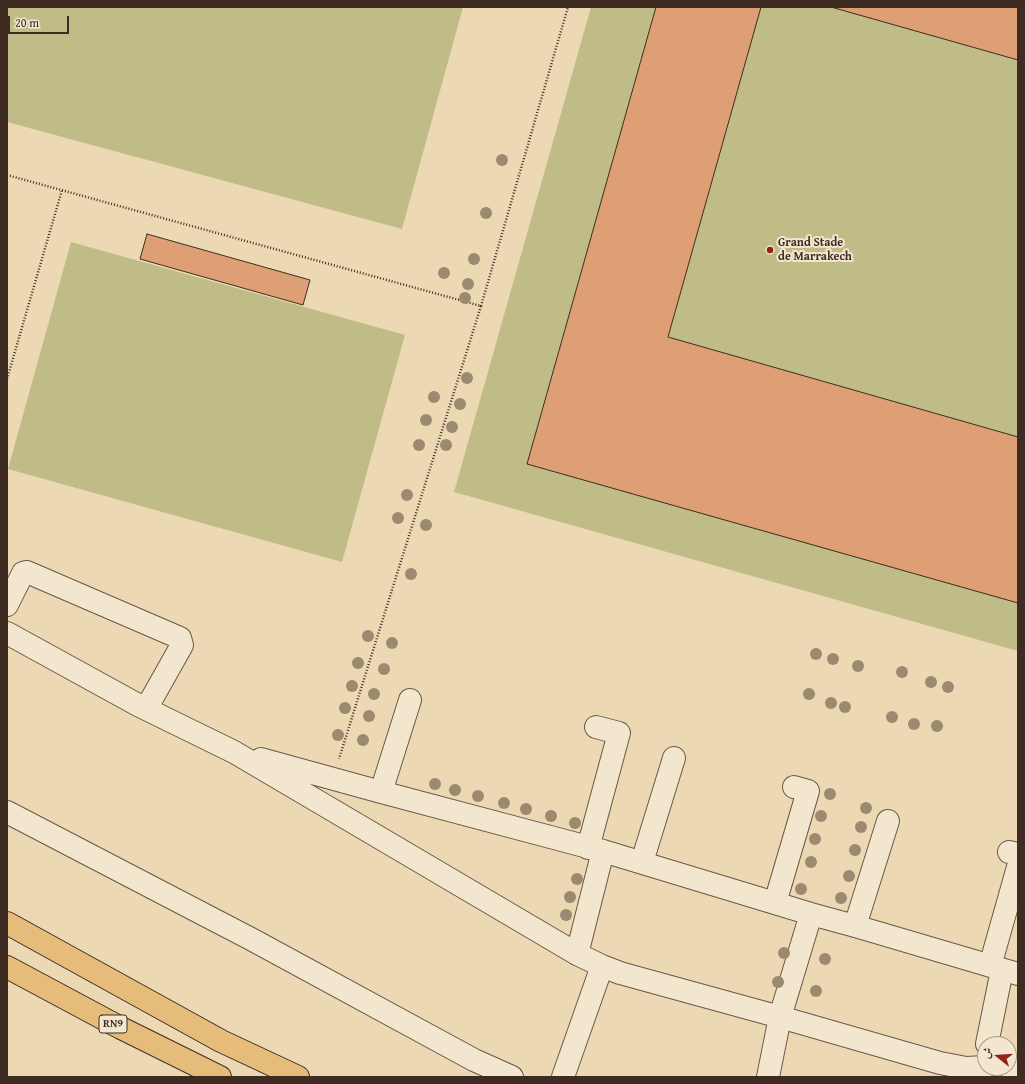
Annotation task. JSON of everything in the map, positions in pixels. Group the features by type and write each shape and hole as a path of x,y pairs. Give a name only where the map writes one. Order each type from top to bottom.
{"highway":[{"path":"7,923 221,1041 298,1077"},
{"name":"RN9","path":"7,968 121,1028 220,1077"}],"street":[{"path":"7,605 23,573 27,572 180,638 182,645 146,708"},
{"path":"7,633 146,708 234,752 577,954 602,966 620,973 940,1063 966,1068 977,1068"},
{"path":"381,792 410,700"},
{"path":"577,954 619,733 596,727"},
{"path":"234,752 642,862 810,914 1003,970"},
{"path":"642,862 674,758"},
{"path":"775,903 808,791 794,788"},
{"path":"7,812 251,939 474,1060 512,1077"},
{"path":"855,926 888,821"},
{"path":"989,1036 1003,970 1015,858"},
{"path":"768,1077 780,1017 810,914"},
{"path":"563,1077 602,966"}],"path":[{"path":"333,779 481,306 568,7"},
{"path":"7,175 481,306"},
{"path":"7,379 62,190"}],"shaded area":[{"path":"7,7 463,7 402,229 7,122"},
{"name":"Grand Stade de Marrakech","path":"591,7 1018,7 1018,651 454,492"},
{"path":"71,242 405,335 342,562 8,469"}],"building":[{"path":"656,7 761,7 668,337 1018,437 1018,603 527,464"},
{"path":"831,7 1018,7 1018,60"},
{"path":"147,234 310,280 303,305 140,259"}],"place":[{"name":"Grand Stade de Marrakech","path":"770,250"}]}
